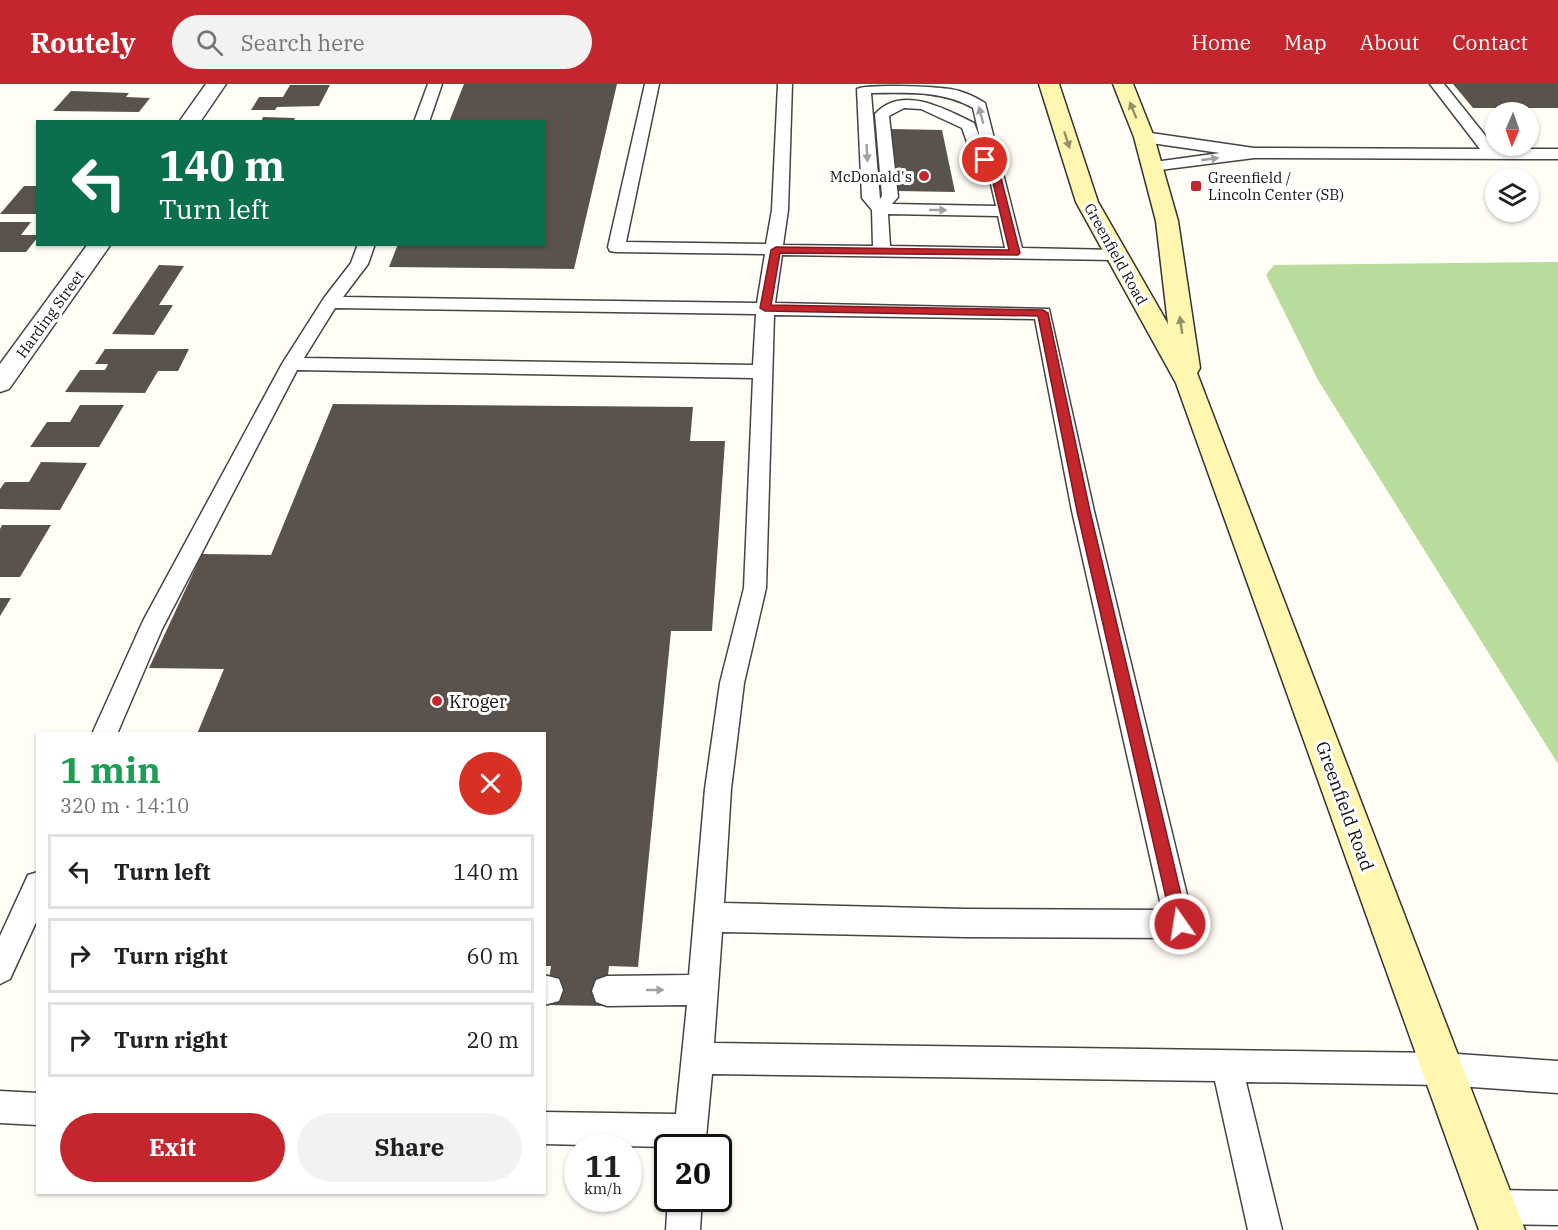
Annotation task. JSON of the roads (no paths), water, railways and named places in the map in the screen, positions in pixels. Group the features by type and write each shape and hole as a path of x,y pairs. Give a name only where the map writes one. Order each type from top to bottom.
{"main road":[{"name":"Greenfield Road","path":"1049,84 1087,202 1189,383 1498,1219"},
{"name":"Greenfield Road","path":"1123,84 1144,137 1167,221 1189,383"}],"street":[{"path":"190,120 216,84"},
{"name":"Harding Street","path":"0,383 99,246"}],"lane":[{"path":"422,120 435,84"},
{"path":"652,84 616,247 1116,255"},
{"path":"690,1134 717,789 732,683 755,588 765,308 776,250 780,210 785,84"},
{"path":"1437,84 1485,145"},
{"path":"882,252 879,209 870,198 863,86 948,89 967,95 980,106 1015,253"},
{"path":"879,209 890,197 882,114 892,105 905,101 923,104 969,126 975,152 994,170"},
{"path":"1144,137 1254,153"},
{"path":"1152,166 1254,153 1485,154"},
{"path":"1539,154 1558,154"},
{"path":"879,209 1004,211"},
{"path":"105,732 151,628 291,364 330,302 359,264 366,246"},
{"path":"330,302 1043,313 1083,511 1180,924 965,923 708,917"},
{"path":"291,364 762,372"},
{"path":"0,969 36,889"},
{"path":"607,991 702,990"},
{"path":"698,1058 1443,1069 1558,1077"},
{"path":"1227,1067 1265,1230"},
{"path":"0,1107 36,1109"},
{"path":"546,1128 654,1136"},
{"path":"1498,1219 1558,1208"},
{"path":"683,1230 684,1212"}],"place":[{"name":"McDonald's","path":"924,176"},
{"name":"Greenfield / Lincoln Center (SB)","path":"1196,186"},
{"name":"Kroger","path":"437,701"}]}
